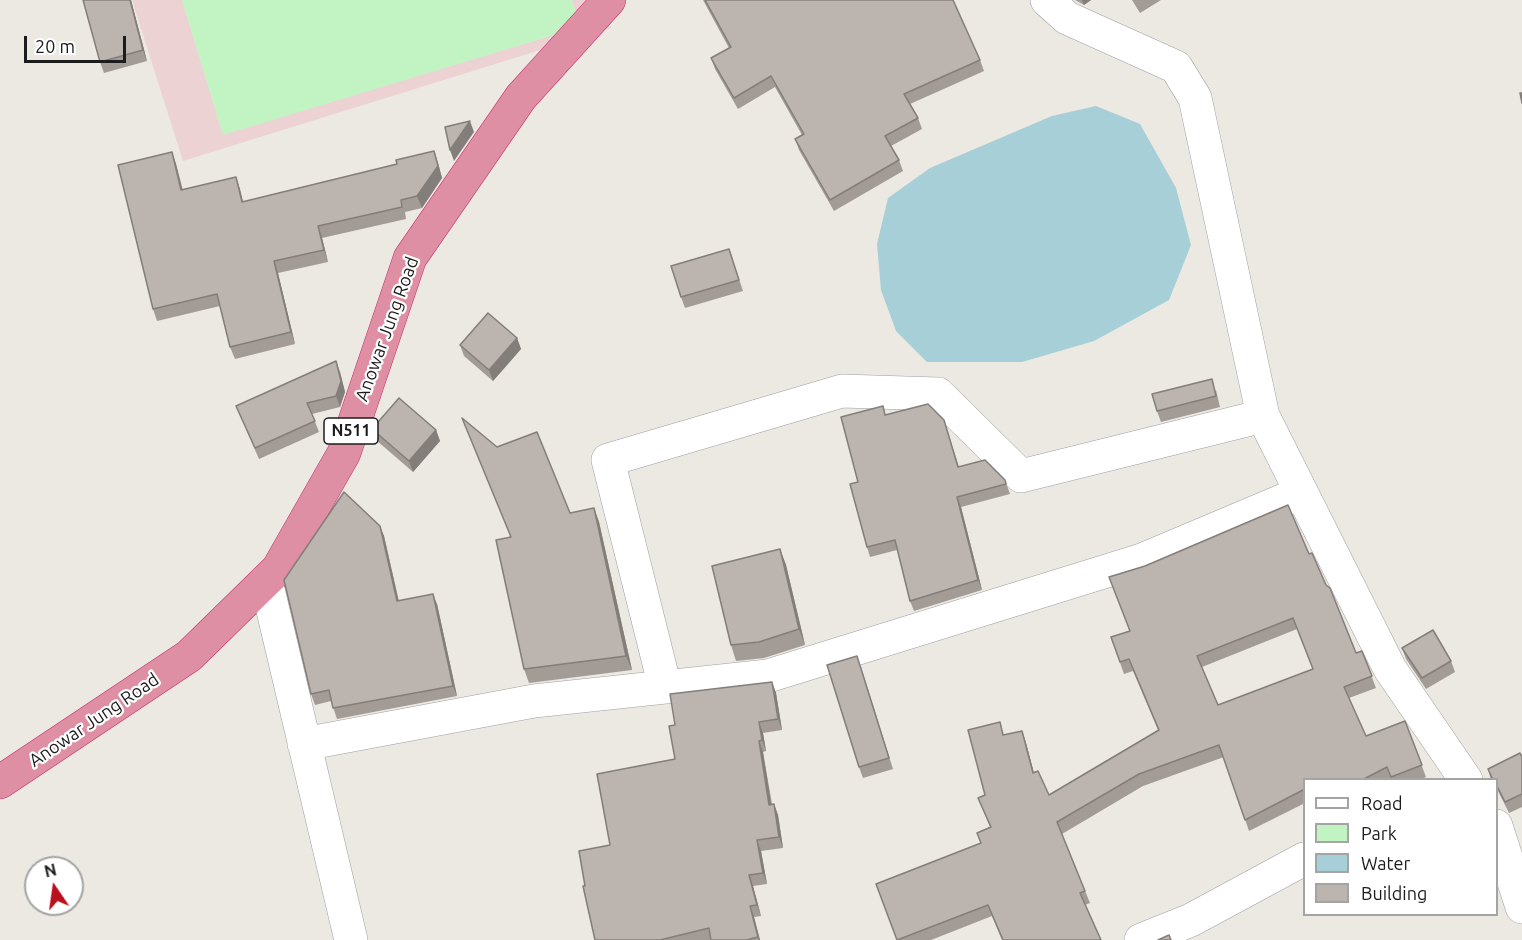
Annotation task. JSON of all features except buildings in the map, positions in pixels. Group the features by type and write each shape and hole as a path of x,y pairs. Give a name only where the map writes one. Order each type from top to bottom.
{"highway":[{"name":"Anowar Jung Road","path":"0,782 189,656 278,569 344,453 410,258 521,97 609,0"}],"street":[{"path":"1047,0 1067,18 1176,67 1195,98 1263,416 1390,669 1461,778"},
{"path":"665,687 608,460 842,391 938,394 1021,476 1263,416"},
{"path":"304,744 534,701 768,676 1142,560 1302,493"},
{"path":"266,581 351,940"},
{"path":"1498,828 1522,907"},
{"path":"1141,940 1191,920 1303,860"}],"shaded area":[{"path":"132,0 182,0 223,134 580,27 572,0 602,0 611,28 183,161"}],"green space":[{"path":"182,0 572,0 580,27 223,135"}],"water":[{"path":"1096,106 1140,124 1176,188 1191,245 1169,300 1094,341 1022,362 927,362 896,331 881,290 877,244 888,198 930,168 1052,116"}]}
